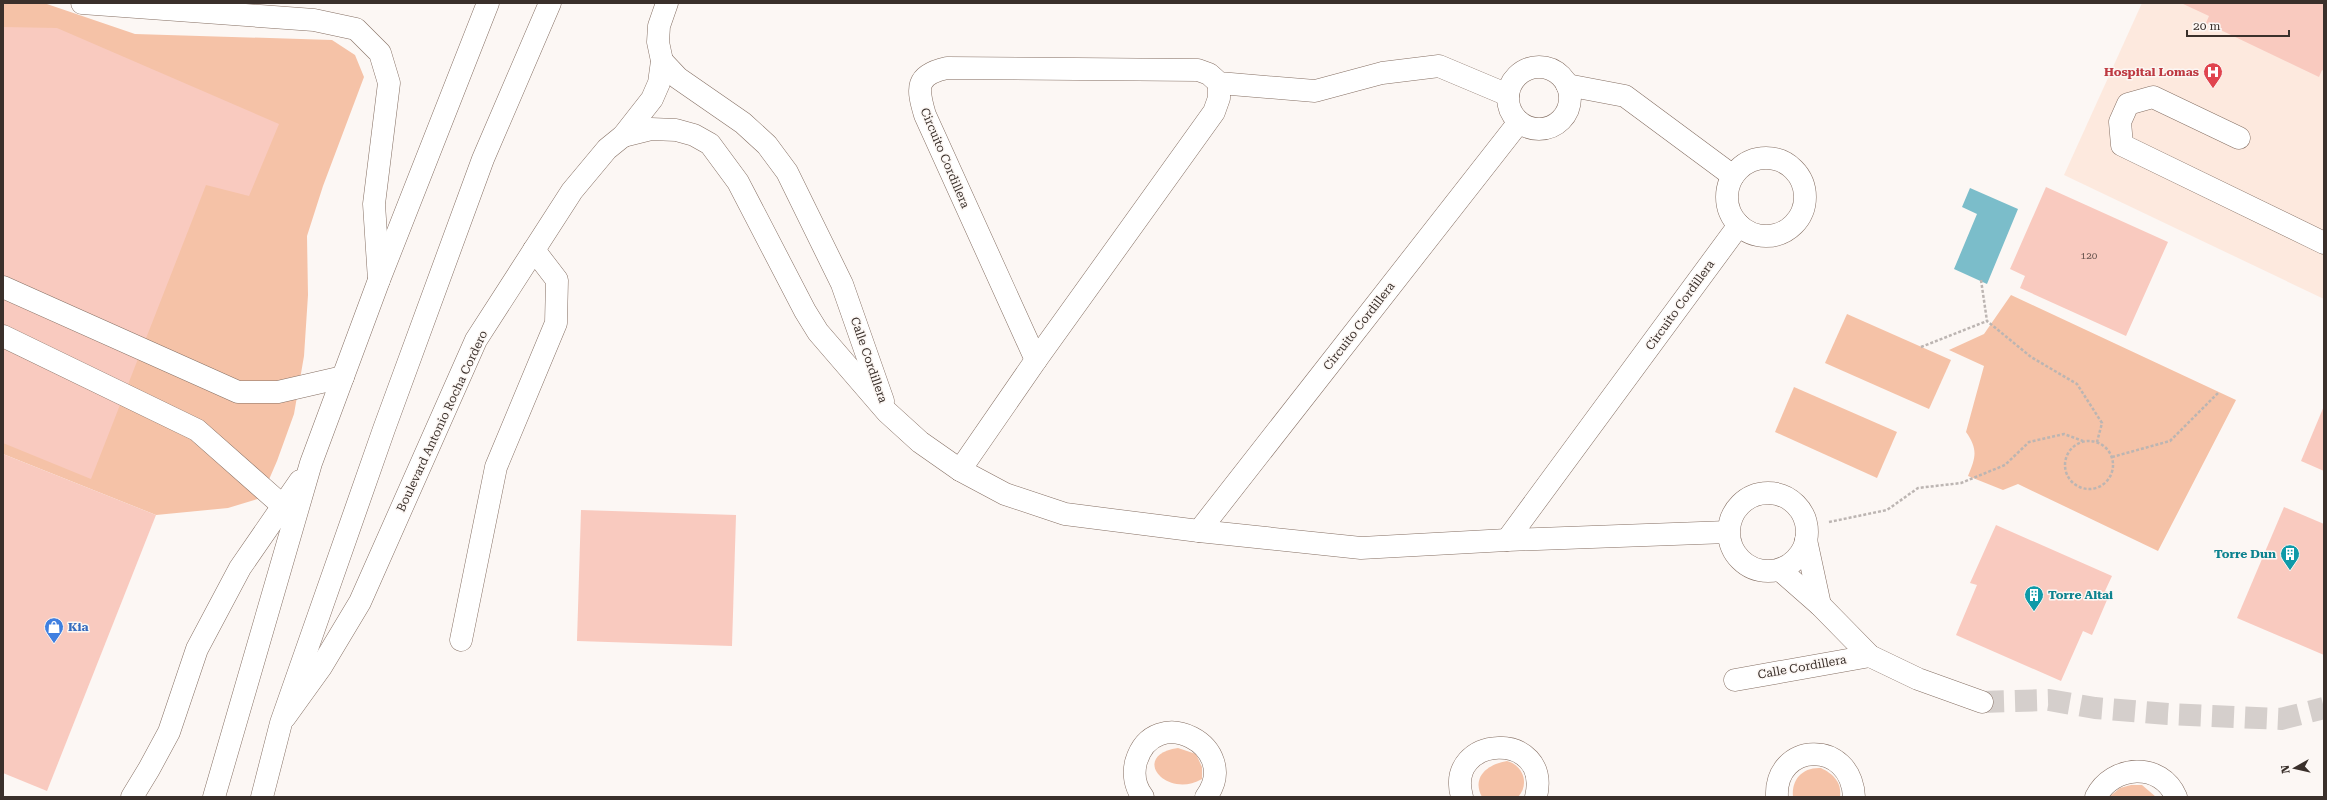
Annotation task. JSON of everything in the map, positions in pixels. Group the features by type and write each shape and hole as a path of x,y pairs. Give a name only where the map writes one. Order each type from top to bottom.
{"main road":[{"path":"82,3 314,20 356,29 380,53 389,83 374,204 379,280"},
{"path":"214,797 312,463 379,280 488,3"},
{"path":"262,797 281,723 384,429 477,174 550,3"},
{"name":"Boulevard Antonio Rocha Cordero","path":"281,723 321,667 360,602 476,340 572,191 607,149 623,136 652,98 659,83 662,61 658,42 659,26 667,3"},
{"name":"Calle Cordillera","path":"662,61 678,78 744,123 766,145 787,172 842,284 887,412"},
{"path":"960,470 1036,360 1214,112 1219,98 1219,83 1315,91 1382,74 1439,66 1508,95"},
{"path":"1532,67 1552,70 1561,76 1567,85 1569,95 1568,106 1564,115 1557,123 1538,128 1528,127 1520,122 1509,105 1508,95 1516,77 1532,67"},
{"name":"Circuito Cordillera","path":"1036,360 925,115 920,99 919,85 924,76 934,70 947,68 1198,70 1209,74 1219,83"},
{"path":"1567,85 1625,96 1733,176"},
{"path":"2239,138 2153,97 2128,104 2120,122 2122,145 2324,243"},
{"name":"Circuito Cordillera","path":"1199,531 1520,122"},
{"name":"Calle Cordillera","path":"623,136 651,129 676,130 694,135 710,144 738,182 805,311 818,332 887,412"},
{"path":"1765,158 1778,160 1790,165 1804,186 1806,199 1803,211 1796,222 1787,230 1774,235 1762,236 1749,232 1738,224 1731,214 1727,201 1733,176 1742,167 1753,160 1765,158"},
{"name":"Circuito Cordillera","path":"1507,540 1738,224"},
{"path":"460,640 496,467 556,323 557,280 534,250"},
{"path":"3,287 238,392 278,392 343,377"},
{"path":"3,336 197,430 283,506"},
{"path":"887,412 920,442 960,470 1005,494 1065,514 1199,531 1360,548 1507,540 1728,532"},
{"path":"132,797 169,732 197,649 240,568 312,463"},
{"path":"1806,534 1801,553 1792,564 1780,570 1768,572 1755,570 1744,565 1733,550 1728,532 1730,520 1740,505 1755,494 1769,493 1782,496 1794,503 1803,514 1820,605"},
{"name":"Calle Cordillera","path":"1780,570 1820,605 1870,656 1918,679 1982,702"},
{"name":"Calle Cordillera","path":"1735,680 1870,656"},
{"path":"1143,797 1135,782 1134,769 1138,756 1145,744 1157,736 1170,732 1184,733 1196,739 1206,748 1212,759 1214,771 1212,784 1206,797"},
{"path":"1462,797 1460,783 1463,771 1469,760 1478,752 1490,748 1502,747 1514,749 1524,756 1532,765 1537,776 1538,788 1536,797"},
{"path":"1777,797 1780,777 1786,767 1795,759 1807,755 1819,754 1831,757 1841,764 1849,773 1854,784 1854,797"},
{"path":"2096,797 2104,784 2115,776 2128,771 2142,772 2156,776 2167,783 2176,797"}],"path":[{"path":"1981,280 1987,321 2031,357 2077,384 2102,423 2097,442"},
{"path":"1921,347 1987,321"},
{"path":"2112,457 2170,441 2219,392"},
{"path":"1806,534 1887,510 1918,488 1961,483 2005,465 2030,442 2064,434 2083,441 2097,442 2110,451 2113,466 2107,481 2093,488 2084,489 2077,485 2071,480 2065,465 2070,450 2083,441"}],"shaded area":[{"path":"3,3 44,3 135,34 332,40 355,55 364,77 323,186 307,236 308,295 304,356 294,414 277,461 261,498 228,508 156,515 3,454"},
{"name":"Hospital Lomas","path":"2142,3 2324,3 2324,299 2064,175"},
{"path":"2011,295 2236,400 2158,551 2018,484 2003,490 1968,476 1973,464 1974,448 1966,432 1984,366 1949,350 1984,334"},
{"path":"1847,314 1951,360 1929,409 1825,363"},
{"path":"1794,387 1897,432 1877,478 1775,432"},
{"path":"1178,748 1196,754 1202,767 1202,779 1189,784 1176,784 1166,780 1158,774 1155,766 1156,759 1163,752"},
{"path":"1507,761 1513,763 1521,771 1524,781 1522,792 1518,797 1482,797 1479,790 1479,783 1483,773 1494,765"},
{"path":"1815,768 1821,768 1836,779 1840,787 1840,797 1793,797 1794,785 1800,775"},
{"path":"2131,785 2142,785 2156,797 2109,797 2120,788"}],"water":[{"path":"1970,188 2018,209 1987,284 1954,269 1977,214 1962,207"}],"building":[{"path":"2181,3 2324,3 2324,71 2322,70 2319,77 2206,23 2209,16"},
{"path":"3,27 57,28 279,124 249,196 206,185 91,479 3,443"},
{"path":"2046,187 2168,242 2126,336 2020,288 2025,276 2010,269"},
{"path":"2324,406 2324,471 2301,461"},
{"name":"Kia","path":"3,454 156,515 47,791 3,773"},
{"name":"Torre Dun","path":"2284,507 2324,524 2324,655 2237,618"},
{"path":"581,510 736,515 732,646 577,641"},
{"name":"Torre Altai","path":"1996,525 2112,576 2105,591 2110,593 2092,635 2083,631 2061,681 1956,635 1977,585 1970,583"}],"tunnel":[{"path":"1982,702 2049,700 2095,708 2168,714 2281,719 2324,708"}],"place":[{"name":"Hospital Lomas","path":"2213,89"},
{"name":"Torre Dun","path":"2290,571"},
{"name":"Torre Altai","path":"2034,612"},
{"name":"Kia","path":"54,644"}]}
